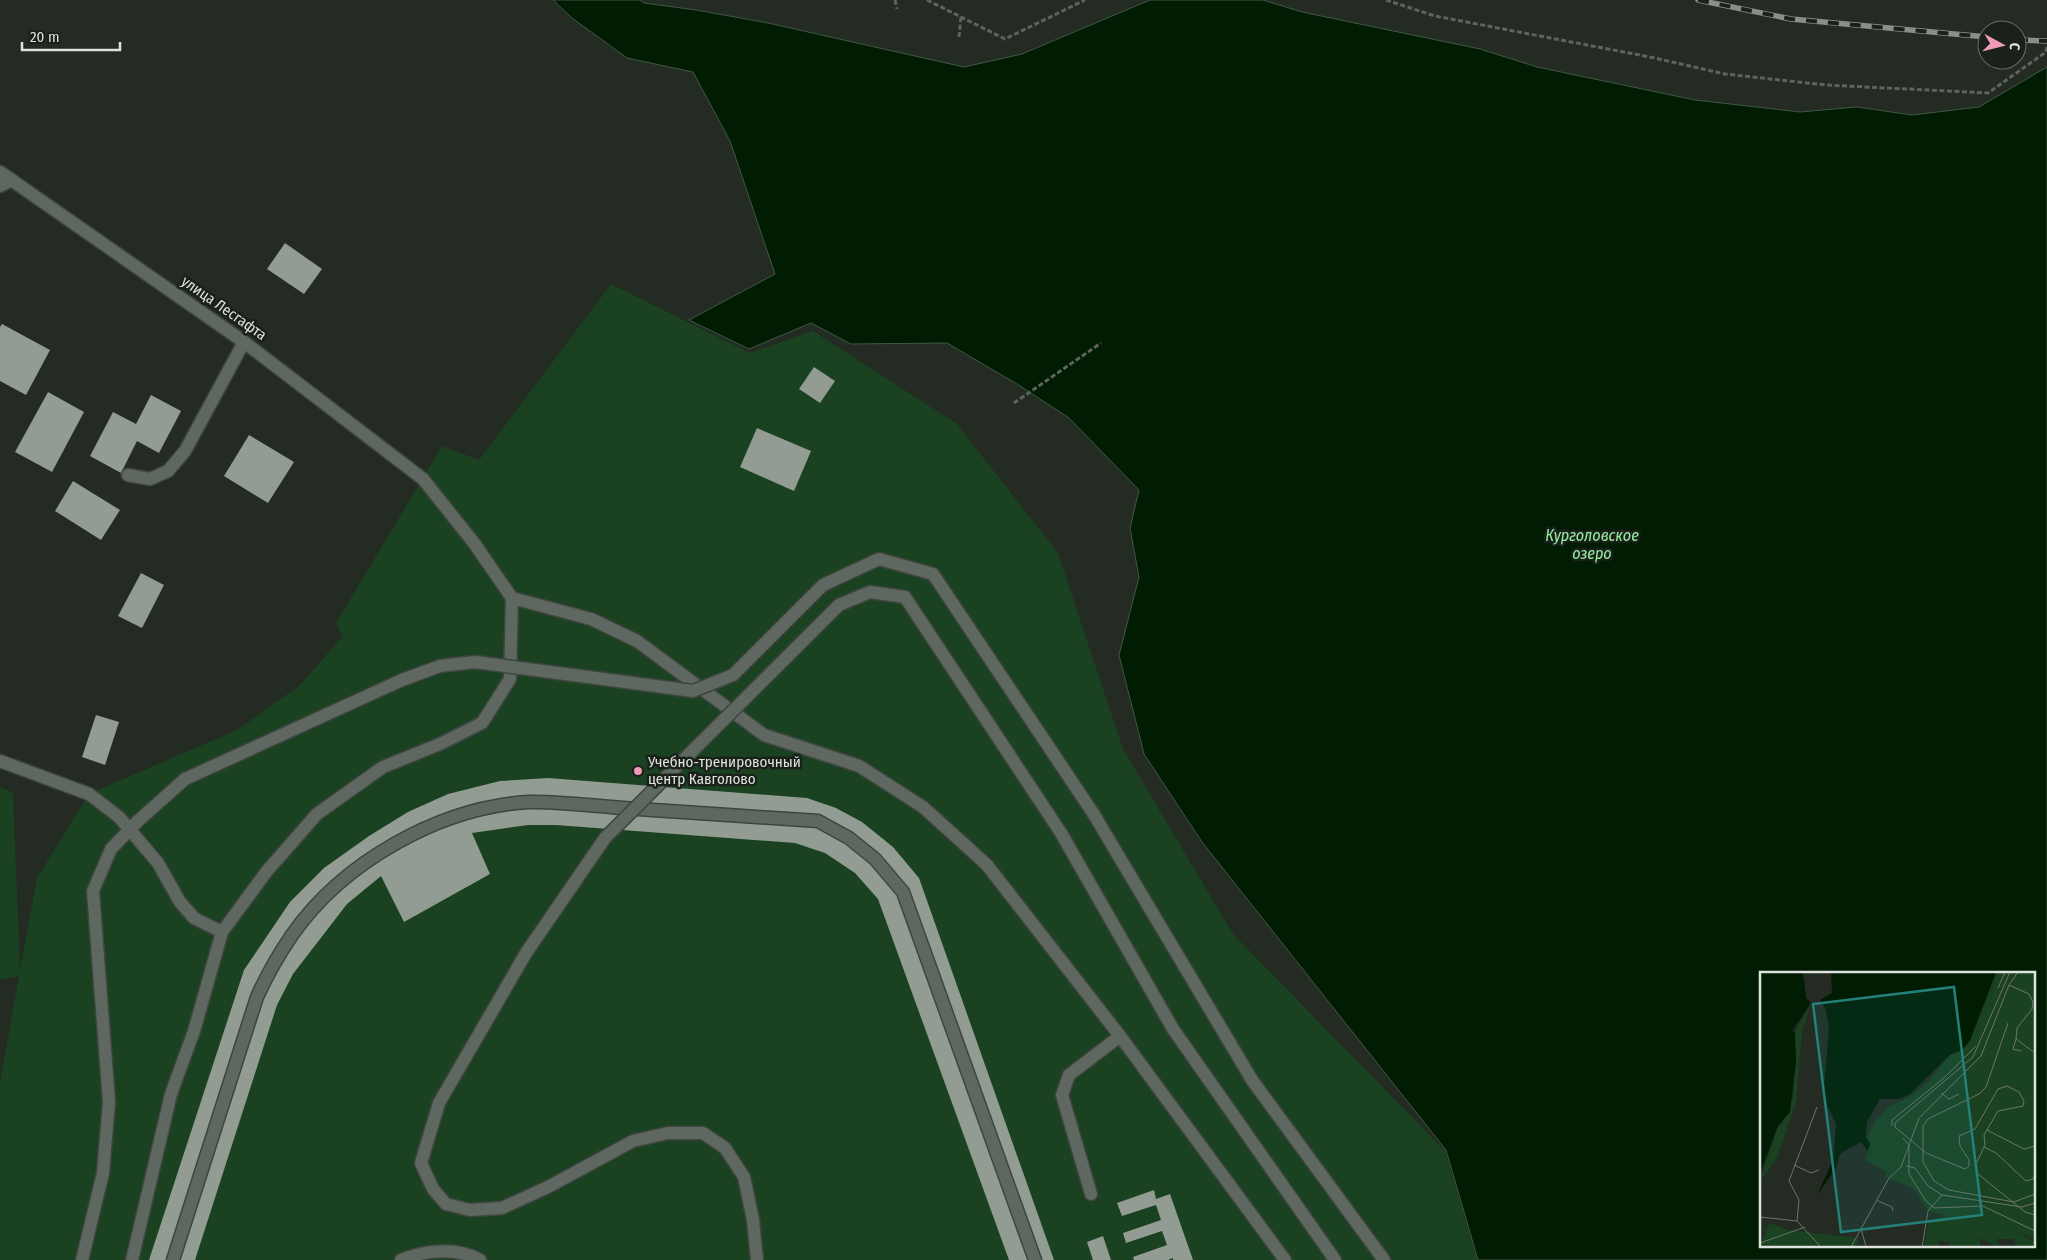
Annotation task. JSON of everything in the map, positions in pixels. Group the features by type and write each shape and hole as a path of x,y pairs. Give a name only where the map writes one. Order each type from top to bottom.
{"street":[{"name":"улица Лесгафта","path":"0,172 6,183 244,342 423,479 474,542 512,598"},
{"path":"128,475 150,479 168,472 185,451 244,342"},
{"path":"82,1260 103,1174 109,1102 94,891 111,849 138,821 185,779 402,680 440,666 475,662 694,691 733,675 823,585 879,559 933,574 1093,813 1252,1080 1384,1260"},
{"path":"756,1260 753,1220 744,1177 726,1148 703,1133 668,1132 633,1141 548,1187 502,1208 470,1210 446,1204 434,1189 421,1163 439,1103 526,953 606,838 840,605 870,592 905,597 1061,833 1173,1029 1335,1260"},
{"path":"132,1260 172,1094 194,1031 222,932 267,871 316,814 383,767 440,744 482,723 510,679 512,598 591,619 637,641 764,735 859,766 922,808 987,865 1120,1036 1285,1260"},
{"path":"0,761 89,794 119,817 158,863 180,902 194,918 222,932"},
{"path":"172,1260 257,997 270,970 293,934 319,903 348,875 391,846 429,826 476,810 529,802 818,821 849,838 875,859 903,892 1035,1260"},
{"path":"1092,1194 1062,1094 1069,1075 1120,1036"},
{"path":"401,1260 413,1255 441,1251 471,1254 480,1260"}],"path":[{"path":"895,0 897,9"},
{"path":"926,0 1005,39 1085,0"},
{"path":"1386,0 1435,16 1650,57 1725,74 1826,85 1988,93 2046,52 2047,46"},
{"path":"959,37 961,17"},
{"path":"1014,403 1101,343"}],"shaded area":[{"name":"Учебно-тренировочный центр Кавголово","path":"611,284 750,353 813,331 957,424 1058,553 1123,749 1233,934 1445,1151 1477,1260 0,1260 0,1083 19,976 0,980 0,787 13,793 20,970 37,878 89,794 237,730 299,686 343,636 336,623 442,446 479,460"}],"water":[{"name":"Курголовское озеро","path":"553,0 640,0 644,3 768,23 964,67 1022,54 1150,0 1263,0 1302,12 1480,49 1537,67 1695,100 1800,112 1857,107 1912,115 1979,107 2047,67 2047,1260 1478,1260 1446,1150 1202,842 1144,754 1119,655 1139,577 1130,528 1139,490 1069,418 1017,384 947,343 851,344 811,323 749,349 689,320 775,274 730,141 693,72 627,58 572,18"}],"building":[{"path":"285,243 322,269 304,294 267,269"},
{"path":"2,324 50,350 26,395 0,381 0,327"},
{"path":"814,367 835,381 820,403 799,389"},
{"path":"48,392 84,412 52,472 15,452"},
{"path":"151,395 181,411 159,453 137,441 121,473 90,456 113,412 136,424"},
{"path":"757,428 811,451 794,491 740,467"},
{"path":"249,435 294,462 268,503 224,476"},
{"path":"73,481 120,510 101,540 55,511"},
{"path":"141,573 164,585 142,628 118,616"},
{"path":"96,715 119,722 105,765 82,757"},
{"path":"548,778 807,798 836,808 862,822 893,847 919,878 1054,1260 1009,1260 878,899 855,873 825,853 795,843 556,825 528,825 472,833 490,874 404,922 381,876 347,904 293,974 277,1005 195,1260 149,1260 244,970 290,902 324,868 369,836 408,812 448,794 500,781"},
{"path":"1154,1190 1156,1199 1170,1194 1193,1260 1173,1260 1173,1258 1168,1260 1134,1260 1133,1257 1167,1245 1162,1231 1126,1243 1123,1233 1161,1220 1156,1205 1122,1216 1117,1203"},
{"path":"1103,1236 1111,1260 1093,1260 1087,1242"}],"railway":[{"path":"1698,0 1791,19 1977,36"},
{"path":"2027,40 2047,41"}],"place":[{"name":"Учебно-тренировочный центр Кавголово","path":"638,771"}]}
